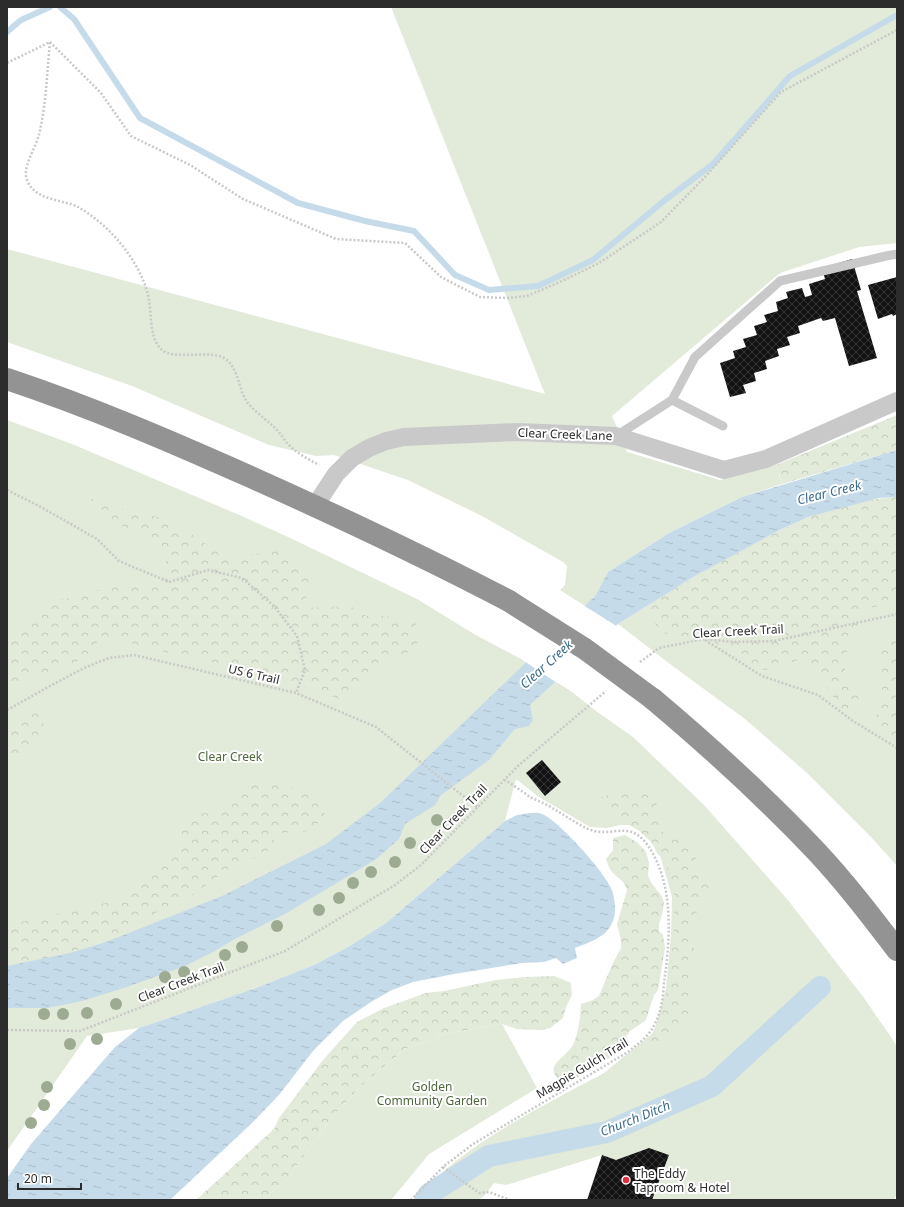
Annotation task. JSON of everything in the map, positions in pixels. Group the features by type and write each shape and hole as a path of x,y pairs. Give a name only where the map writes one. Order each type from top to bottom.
{"highway":[{"path":"7,378 78,404 150,433 316,506 418,554 509,601 585,649 653,699 722,760 803,838 853,893 897,950"}],"street":[{"name":"Clear Creek Lane","path":"316,506 336,474 352,458 369,448 386,441 404,437 517,432 616,436 724,470 766,458 897,401"}],"lane":[{"path":"616,436 672,400 695,357 780,281 897,254"},
{"path":"672,400 723,426"}],"path":[{"path":"50,42 101,93 131,136 190,165 243,199 336,239 406,243 441,277 480,297 507,298 527,296 599,263 661,222 705,177 781,92 897,30"},
{"path":"7,63 50,42"},
{"path":"50,42 39,135 33,154 26,166 25,174 30,187 37,193 77,207 96,219 116,237 143,279 151,308 155,342 160,349 168,353 182,355 220,356 228,361 233,368 248,403 278,430 288,444 299,454 336,474"},
{"path":"7,490 97,538 118,561 169,582 208,570 242,578 274,606 297,636 305,670 296,693"},
{"name":"Clear Creek Trail","path":"640,663 659,648 704,639 734,642 774,641 897,614"},
{"path":"704,639 762,676 818,695 853,721 897,748"},
{"name":"US 6 Trail","path":"7,710 84,668 109,658 134,655 296,693 376,727 477,807"},
{"name":"Clear Creek Trail","path":"7,1030 80,1031 285,951 395,885 426,860 519,765 610,688"},
{"name":"Magpie Gulch Trail","path":"411,1200 460,1152 628,1052 652,1030 662,1004 669,931 667,904 662,875 648,846 636,834 629,832 592,831 550,806 531,797 505,780"},
{"path":"443,1167 479,1193 489,1192 510,1200"}],"green space":[{"path":"391,7 897,7 897,243 859,247 780,273 612,416 627,452 720,480 776,465 782,484 742,497 669,533 608,572 595,596 585,606 560,590 565,585 567,566 563,562 482,516 408,480 334,455 316,456 269,445 132,386 7,342 7,249 545,394"},
{"path":"897,415 897,450 782,484 776,465"},
{"name":"Clear Creek","path":"7,420 72,444 237,514 417,599 474,634 521,659 572,692 633,737 704,805 787,899 864,998 895,1043 897,1047 897,1193 894,1200 652,1200 669,1155 649,1148 616,1160 602,1155 506,1185 494,1183 479,1200 417,1200 437,1177 475,1147 518,1120 604,1073 654,1032 666,988 671,936 672,897 660,855 646,834 629,825 620,825 607,828 590,827 539,797 516,779 505,821 386,923 348,947 314,965 256,988 139,1028 87,1036 7,1151"},
{"path":"897,497 897,866 872,838 807,773 745,719 618,624 730,556"},
{"path":"897,497 897,602 870,608 860,612 856,634 847,651 844,666 849,680 860,694 859,715 842,709 812,666 801,659 771,670 753,669 719,646 703,632 681,638 664,633 653,622 650,612 650,604 700,574 764,539 801,520 838,507"},
{"path":"93,499 119,509 141,511 178,525 224,557 257,554 274,547 309,574 316,584 306,595 308,608 350,606 366,616 380,615 416,623 419,642 407,653 391,659 370,670 361,684 337,699 322,690 296,685 228,666 143,647 133,644 128,639 110,638 99,639 92,650 82,659 48,673 37,675 27,674 15,688 7,694 7,636 11,635 43,610 59,600 83,595 115,584 139,584 164,587 166,559 161,544 147,535 112,523 85,503"},
{"path":"897,641 897,737 888,736 872,726 877,714 883,684 880,650 891,642"},
{"path":"40,711 43,730 35,746 23,756 7,763 7,727"},
{"path":"258,779 278,782 294,789 318,792 325,815 311,831 279,833 266,853 228,869 193,895 158,911 139,924 70,953 7,967 7,925 115,901 174,858 182,835 178,818 205,813 221,817 229,797"},
{"path":"641,788 648,791 654,798 658,808 660,828 666,836 683,842 694,855 702,869 709,889 705,900 692,919 690,928 694,949 690,980 691,1012 686,1023 668,1040 657,1047 653,1046 651,1038 654,1029 658,1027 661,1021 665,996 670,985 671,956 674,940 674,892 669,887 667,864 657,853 652,843 633,825 618,822 607,813 600,798 624,789 634,790"},
{"path":"625,835 638,843 646,852 649,863 648,876 664,902 659,931 663,935 665,948 658,990 654,995 646,1020 629,1032 615,1055 591,1068 573,1081 568,1083 561,1082 556,1076 554,1067 573,1045 580,1020 581,1004 593,1000 599,996 621,948 617,924 627,890 623,881 611,871 606,859 613,850 613,838"},
{"path":"554,976 571,983 572,995 566,1007 563,1018 550,1028 541,1030 517,1029 502,1024 445,1034 405,1049 360,1087 332,1117 288,1178 263,1200 196,1200 274,1129 279,1118 323,1060 357,1022 384,1008 426,993 444,991 496,980"},
{"name":"Golden Community Garden","path":"502,1024 537,1088 429,1154 391,1200 263,1200 288,1178 332,1117 360,1087 405,1049 445,1034"}],"water":[{"name":"Clear Creek","path":"897,450 897,497 879,498 808,517 780,530 695,576 618,624 530,705 533,720 529,726 515,729 489,760 441,795 435,805 405,824 399,839 375,860 285,914 185,966 127,987 82,1001 48,1008 7,1008 7,966 70,953 106,942 222,896 326,844 380,803 595,596 608,572 669,533 742,497"},
{"path":"530,813 542,814 570,836 591,860 608,882 612,890 615,902 615,911 614,919 610,928 602,936 575,948 577,958 563,964 556,958 544,962 522,963 413,982 392,990 371,1002 343,1021 313,1051 279,1095 251,1124 170,1200 7,1200 7,1178 31,1144 115,1047 139,1028 256,988 314,965 348,947 386,923 505,821 517,815"}],"pier":[{"path":"583,605 618,627 557,683 524,661"}],"building":[{"path":"852,259 861,290 857,291 877,358 849,366 835,318 823,321 821,318 798,326 800,333 787,337 790,345 777,349 779,356 765,361 767,369 754,373 756,381 743,385 746,393 730,397 720,363 735,358 733,351 746,347 743,339 757,335 754,326 767,322 764,315 778,311 776,302 788,298 786,292 802,288 805,297 812,295 809,284 825,279 822,268"},
{"path":"897,277 897,314 893,316 892,314 878,319 868,285"},
{"path":"542,760 561,782 545,796 526,773"},
{"name":"The Eddy Taproom & Hotel","path":"649,1148 669,1155 652,1200 587,1200 602,1155 616,1160"}],"waterway":[{"path":"7,32 21,20 50,7"},
{"path":"60,7 74,19 140,118 298,203 365,221 414,231 455,275 489,290 538,286 593,260 665,200 713,164 790,76 897,15"},
{"name":"Church Ditch","path":"425,1200 429,1194 489,1156 607,1132 712,1086 820,987"}],"place":[{"name":"The Eddy Taproom & Hotel","path":"626,1180"}]}
